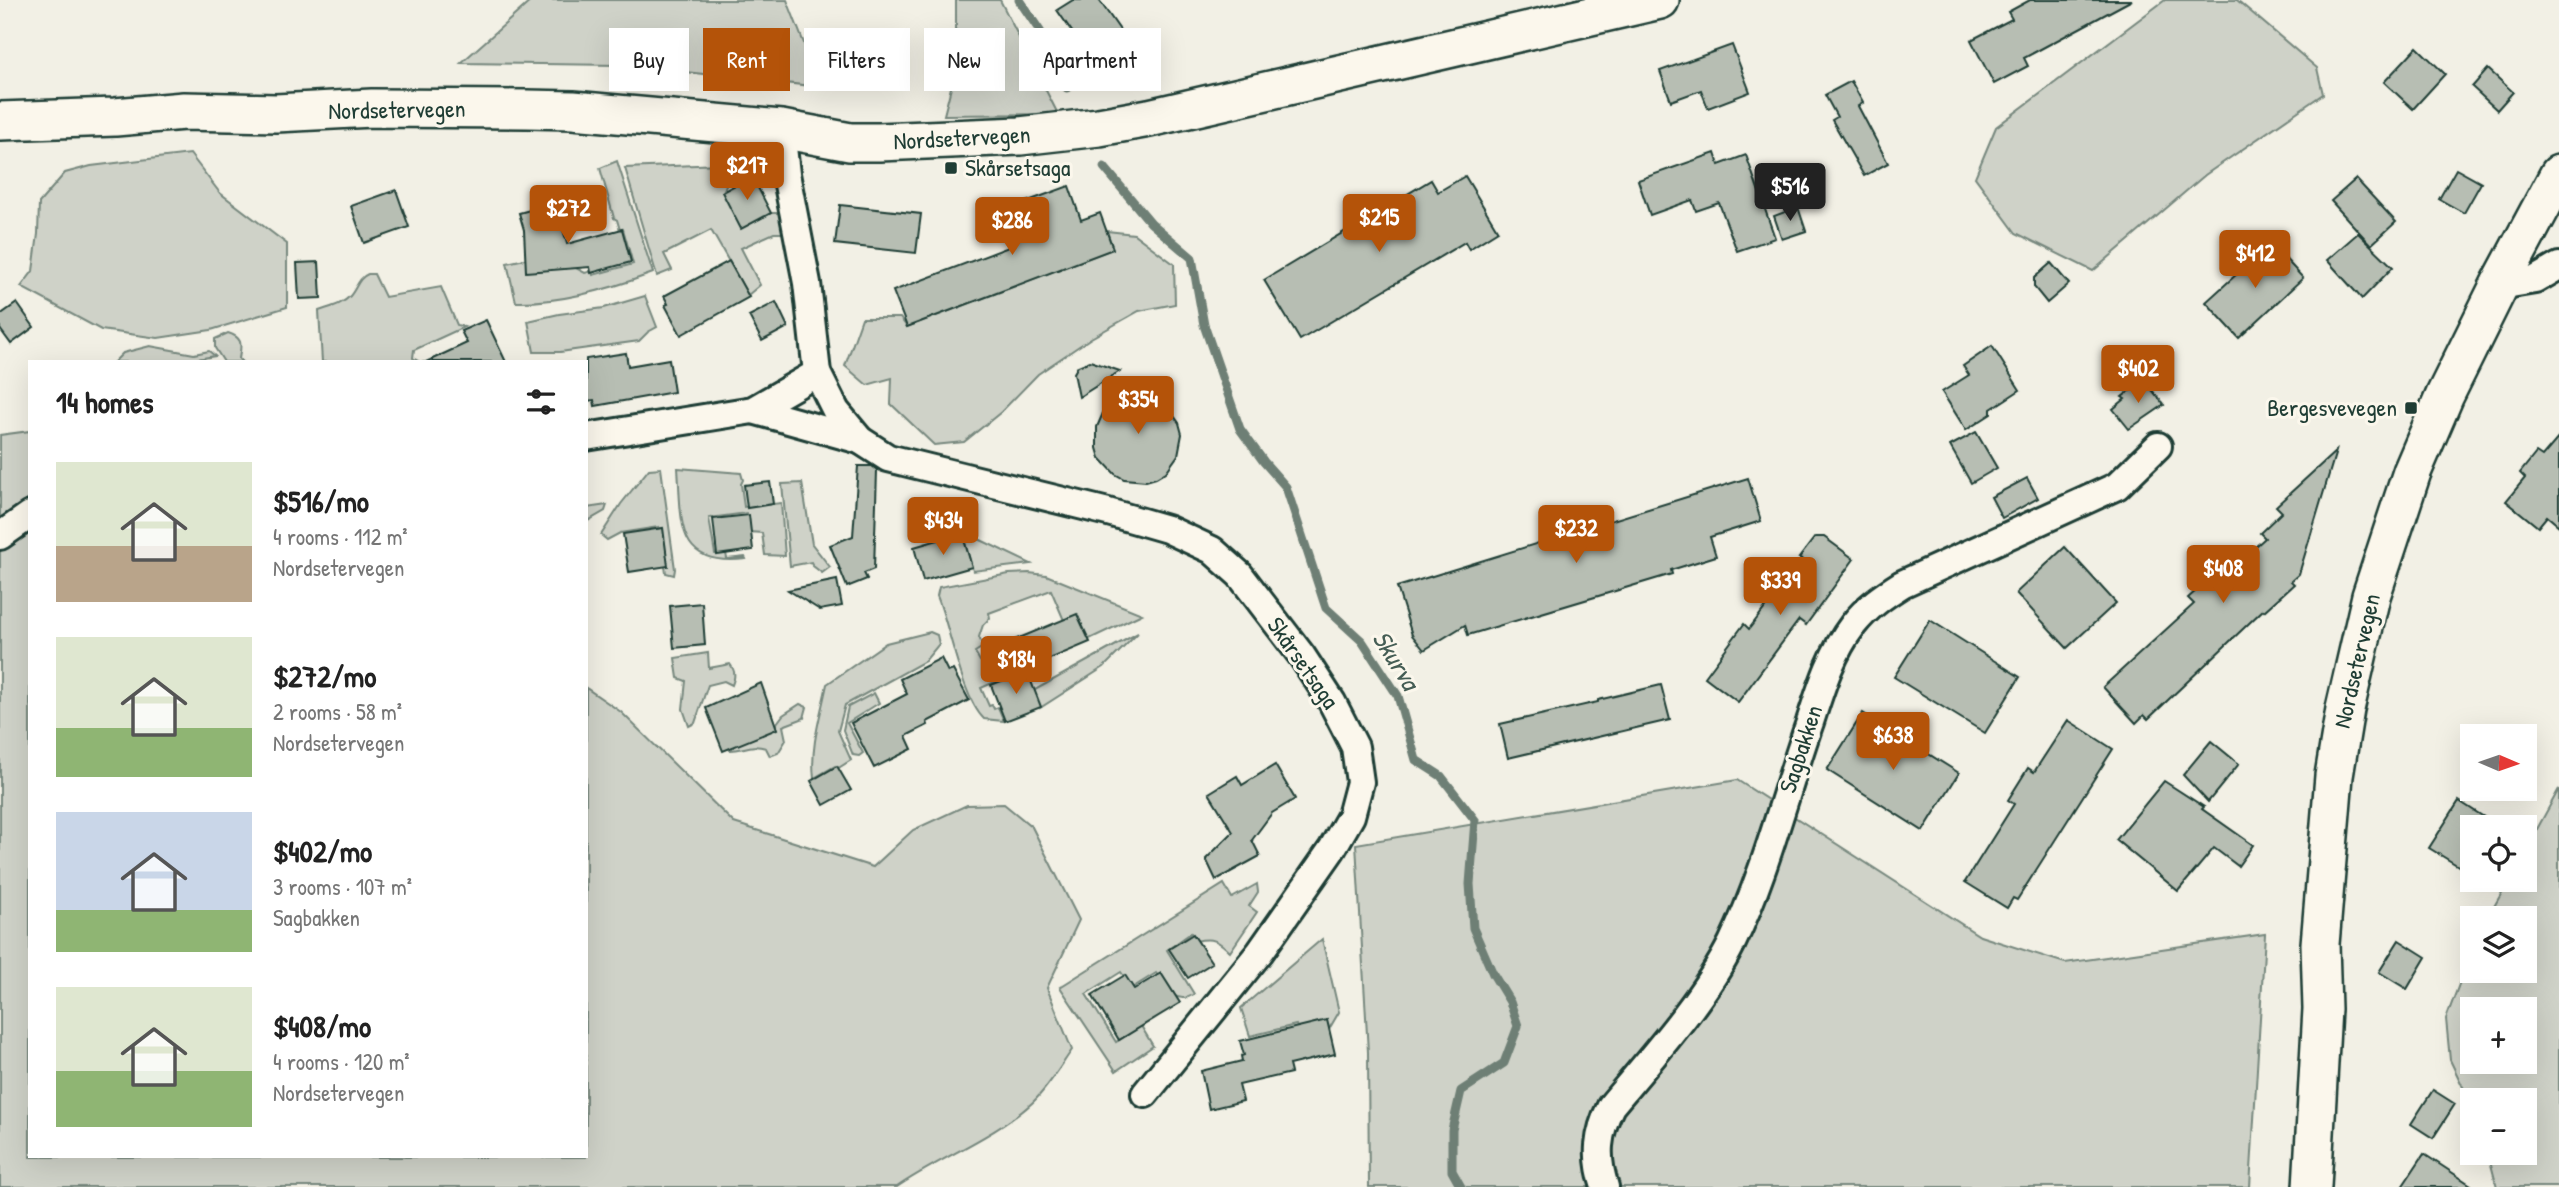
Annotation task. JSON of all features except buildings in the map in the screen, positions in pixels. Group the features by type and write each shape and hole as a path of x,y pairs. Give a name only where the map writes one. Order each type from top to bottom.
{"main road":[{"name":"Nordsetervegen","path":"0,121 114,117 184,111 276,114 372,108 527,109 573,110 781,129 850,142 1020,136 1099,127 1272,90 1660,0"},
{"name":"Nordsetervegen","path":"2312,1187 2322,1009 2319,944 2334,776 2345,709 2371,596 2412,472 2445,395 2559,174"}],"street":[{"name":"Skårsetsaga","path":"781,129 786,174 807,283 817,373 836,411 859,440"},
{"path":"2499,286 2535,280 2559,266"},
{"name":"Skårsetsaga","path":"588,437 753,410 817,373"},
{"name":"Skårsetsaga","path":"753,410 859,440 888,458 1167,529 1212,550 1240,575 1302,656 1332,702 1355,747 1360,782 1350,816 1332,849 1261,952 1145,1094"},
{"name":"Sagbakken","path":"1605,1187 1598,1154 1604,1122 1611,1106 1705,989 1730,945 1757,886 1799,751 1832,657 1853,625 1874,602 1902,584 2117,485 2158,446"},
{"path":"0,536 28,516"}],"shaded area":[{"path":"532,0 787,0 804,44 804,85 790,84 790,28 703,28 703,74 689,72 689,28 609,28 609,65 461,63"},
{"path":"956,0 1000,0 1019,37 1019,91 1046,91 1058,114 944,115 950,91 1005,91 1005,28 956,28"},
{"path":"2165,0 2237,0 2317,68 2323,94 2205,175 2093,271 2016,233 1975,177 1996,127"},
{"path":"190,154 220,193 287,244 287,307 211,330 158,338 101,330 21,287 33,271 39,203 65,173 91,166"},
{"path":"617,161 653,273 586,294 516,302 507,263 569,249 574,267 585,273 592,271 593,275 633,264 623,229 620,230 614,218 600,168"},
{"path":"720,164 729,178 723,192 742,228 771,213 781,213 786,233 774,233 741,248 760,285 748,295 711,230 664,254 672,270 657,276 625,168"},
{"path":"1107,231 1134,234 1174,264 1175,304 1139,311 1091,338 1038,374 1001,412 964,442 934,445 891,404 892,378 867,385 845,366 862,318 900,318 907,327 1113,249"},
{"path":"374,274 385,297 441,287 457,325 464,327 414,350 413,358 416,360 322,360 319,311 347,299 362,278"},
{"path":"645,296 657,327 639,341 560,352 534,352 528,321 604,308"},
{"path":"228,333 237,337 241,346 240,360 223,360 215,348 215,339"},
{"path":"150,346 194,354 209,351 215,356 190,360 116,360 123,353"},
{"path":"28,431 28,1158 588,1158 588,689 621,712 734,823 873,867 913,830 967,805 1004,804 1032,827 1079,920 1047,988 1072,1050 1043,1091 1017,1115 897,1187 0,1187 0,435"},
{"path":"661,468 674,575 666,573 659,527 620,533 607,540 601,535 649,469"},
{"path":"678,468 741,473 744,507 781,503 785,556 765,555 762,533 749,532 746,513 709,518 715,554 726,553 727,559 746,559 723,560 706,556 694,548 682,522"},
{"path":"802,483 812,544 830,567 822,573 811,562 790,566 782,484"},
{"path":"607,505 605,511 588,521 588,508"},
{"path":"962,531 1031,564 973,571"},
{"path":"1029,573 1046,575 1142,614 1075,646 1051,590 989,613 990,618 983,625 979,637 983,647 975,652 980,661 1002,654 1015,673 981,688 989,706 992,705 994,709 998,707 1004,721 984,719 976,709 963,679 937,596 939,587"},
{"path":"930,632 937,635 939,644 925,661 845,705 838,731 851,760 814,778 815,743 827,684 886,643"},
{"path":"1138,633 1104,667 1040,708 1033,691"},
{"path":"708,653 709,668 730,664 734,679 732,685 724,681 708,685 695,723 689,726 683,709 686,681 678,678 675,658"},
{"path":"874,693 879,703 847,723 863,753 859,756 853,755 843,730 848,707"},
{"path":"800,704 807,707 804,718 783,726 786,740 778,753 770,756 766,748 756,746 730,750 726,745 774,727 783,715"},
{"path":"1737,780 1980,936 2065,963 2265,934 2250,1187 1369,1187 1368,1052 1356,844"},
{"path":"2559,789 2559,1187 2497,1187 2491,1165 2537,1165 2537,1088 2463,1088 2450,1060 2446,1019 2460,982 2537,983 2537,906 2494,906 2502,892 2537,892 2537,829"},
{"path":"1224,884 1232,898 1257,884 1258,892 1249,906 1257,912 1230,952 1215,941 1196,941 1191,933 1167,950 1194,994 1181,998 1176,996 1167,989 1156,973 1132,988 1121,972 1086,994 1116,1042 1141,1026 1153,1046 1116,1071 1060,987"},
{"path":"1322,939 1339,1012 1328,1031 1298,1029 1296,1025 1250,1036 1241,1008"}],"waterway":[{"name":"Skurva","path":"1019,0 1038,28"},
{"name":"Skurva","path":"1104,167 1151,223 1192,258 1204,325 1240,429 1286,487 1326,608 1362,641 1398,696 1416,760 1441,776 1475,820 1470,884 1473,928 1493,974 1510,1002 1518,1026 1504,1063 1461,1091 1452,1130 1452,1171 1461,1187"}],"place":[{"name":"Skårsetsaga","path":"951,168"},
{"name":"Bergesvevegen","path":"2411,408"}]}
